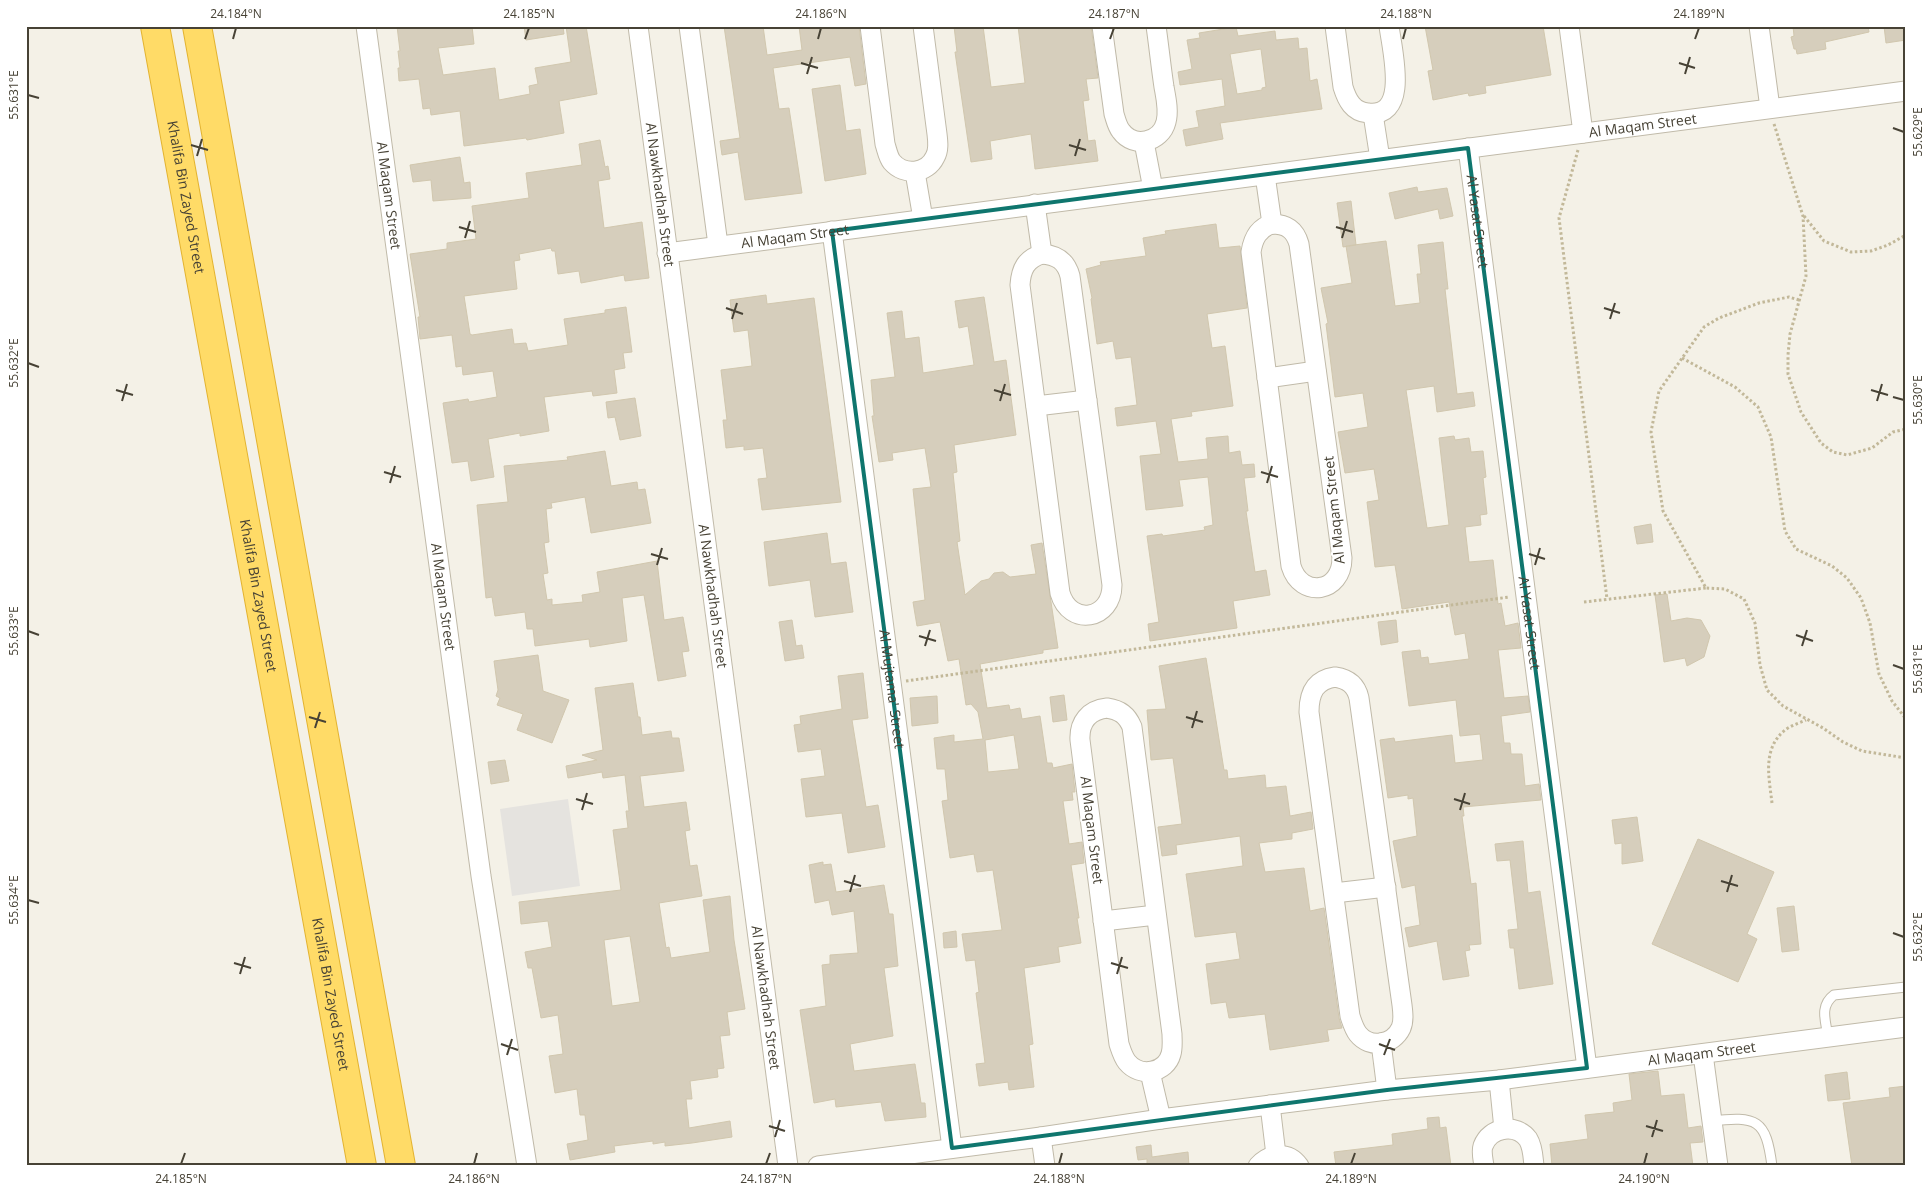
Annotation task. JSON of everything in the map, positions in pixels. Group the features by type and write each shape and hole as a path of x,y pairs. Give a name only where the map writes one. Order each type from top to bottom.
{"highway":[{"name":"Khalifa Bin Zayed Street","path":"155,26 362,1166"},
{"path":"197,26 401,1166"}],"street":[{"name":"Al Maqam Street","path":"366,26 480,876 526,1166"},
{"name":"Al Nawkhadhah Street","path":"638,26 788,1166"},
{"path":"689,26 718,245"},
{"path":"870,26 885,144 888,154 898,168 915,172 930,165 938,151 923,26"},
{"path":"1102,26 1114,114 1117,123 1127,138 1144,142 1152,140 1159,135 1167,121 1156,26"},
{"path":"1335,26 1343,87 1346,96 1356,110 1373,114 1387,107 1395,94 1389,26"},
{"path":"1569,26 1583,133"},
{"path":"1759,26 1770,108"},
{"name":"Al Maqam Street","path":"667,253 1906,91"},
{"path":"1373,114 1380,160"},
{"path":"1144,142 1153,189"},
{"name":"Al Yasat Street","path":"1468,148 1587,1068"},
{"path":"915,172 922,219"},
{"path":"1265,175 1272,224"},
{"path":"1035,204 1042,254"},
{"name":"Al Maqam Street","path":"1272,224 1287,226 1297,237 1316,371 1342,565 1336,579 1330,584 1316,588 1302,584 1297,579 1291,566 1251,252 1257,234 1266,226 1272,224"},
{"name":"Al Mujtama' Street","path":"832,231 952,1148"},
{"path":"1042,254 1057,257 1068,268 1087,400 1112,592 1110,600 1101,611 1086,616 1072,612 1062,600 1060,593 1020,285 1025,265 1029,260 1042,254"},
{"path":"1267,378 1316,371"},
{"path":"1036,406 1087,400"},
{"path":"1335,677 1347,680 1353,684 1357,689 1359,698 1402,1005 1403,1023 1395,1037 1380,1043 1372,1043 1364,1039 1358,1033 1350,1016 1334,893 1309,702 1310,696 1317,684 1322,680 1335,677"},
{"name":"Al Maqam Street","path":"1107,708 1120,711 1125,715 1132,727 1172,1034 1172,1052 1164,1066 1150,1072 1133,1068 1126,1062 1121,1049 1104,921 1080,733 1081,727 1088,715 1094,711 1107,708"},
{"path":"1334,893 1386,887"},
{"path":"1104,921 1156,915"},
{"name":"Al Maqam Street","path":"818,1166 1387,1090 1499,1080 1906,1027"},
{"path":"1380,1043 1387,1090"},
{"path":"1703,1054 1718,1166"},
{"path":"1150,1072 1161,1119"},
{"path":"1499,1080 1504,1129"},
{"path":"1270,1105 1276,1155"},
{"path":"1484,1166 1482,1153 1486,1140 1497,1130 1504,1129 1520,1132 1527,1138 1531,1145 1534,1166"},
{"path":"1041,1137 1045,1166"},
{"path":"1258,1166 1269,1157 1276,1155 1291,1158 1299,1166"}],"lane":[{"path":"1828,1037 1824,1008 1834,995 1906,987"},
{"path":"1711,1122 1737,1118 1746,1119 1762,1128 1767,1136 1772,1166"}],"path":[{"path":"1770,108 1803,216 1806,276 1790,334 1788,374 1801,412 1821,443 1833,452 1846,455 1872,448 1893,432 1906,429"},
{"path":"1583,133 1559,218 1607,599"},
{"path":"1803,216 1824,241 1851,252 1871,251 1888,245 1906,235"},
{"path":"1706,588 1663,511 1651,432 1658,391 1704,327 1719,318 1759,303 1789,297 1799,300"},
{"path":"1682,358 1735,388 1758,407 1771,437 1785,531 1796,549 1832,566 1847,578 1861,598 1870,623 1879,674 1892,701 1906,720"},
{"path":"1584,602 1706,588 1725,589 1744,599 1755,623 1760,665 1767,690 1783,706 1823,728 1843,742 1862,751 1906,758"},
{"path":"891,684 1525,594"},
{"path":"1772,803 1768,757 1775,741 1786,729 1806,720"}],"highlighted area":[{"path":"1468,148 1587,1068 1387,1090 952,1148 832,231"}],"shaded area":[{"path":"568,799 580,886 512,896 500,809"}],"building":[{"path":"397,26 472,26 474,44 438,48 443,75 495,68 499,100 530,94 529,86 538,84 535,68 571,62 566,26 586,26 597,94 559,101 564,133 527,140 526,138 464,146 460,111 431,115 430,108 423,109 419,79 399,81 398,51 400,51"},
{"path":"524,26 563,26 564,34 526,40"},
{"path":"724,26 763,26 767,55 802,50 799,26 859,26 866,84 855,86 850,57 773,68 779,109 789,108 802,193 745,200 738,152 722,155 720,141 740,138"},
{"path":"954,26 983,26 991,87 1025,83 1018,26 1091,26 1098,78 1086,79 1089,100 1083,101 1088,141 1095,140 1098,161 1035,169 1031,134 990,141 992,159 971,162 955,52 957,52"},
{"path":"1425,26 1543,26 1551,75 1485,86 1486,93 1469,96 1468,93 1433,100 1428,71 1433,70"},
{"path":"1793,26 1822,26 1823,29 1836,26 1868,26 1869,32 1825,42 1826,49 1797,54 1791,37 1794,36"},
{"path":"1884,26 1906,26 1906,40 1886,43"},
{"path":"1236,27 1238,36 1275,31 1276,40 1298,38 1299,49 1307,48 1310,81 1317,79 1322,109 1220,123 1223,139 1186,146 1183,130 1199,127 1196,111 1225,106 1222,79 1180,85 1178,72 1192,69 1187,40 1200,38 1199,33","holes":["1261,49 1266,87 1262,88 1262,90 1237,94 1230,54"]},
{"path":"840,85 846,131 860,129 866,174 825,181 812,89"},
{"path":"600,140 605,167 608,166 610,179 598,181 604,228 642,222 649,278 625,281 624,275 581,283 579,271 558,274 555,251 552,251 551,248 519,254 520,260 514,261 517,289 464,296 470,334 512,329 514,344 526,343 528,351 568,345 564,319 605,313 605,310 626,307 632,352 623,353 625,368 614,370 617,393 593,396 592,391 544,397 549,431 520,436 520,433 488,439 494,477 471,481 468,461 452,463 443,403 468,399 469,402 497,397 493,371 463,375 462,366 456,367 452,335 420,339 418,317 420,317 410,254 447,249 447,243 476,239 472,206 529,198 526,173 582,165 579,144"},
{"path":"460,157 464,183 470,182 471,198 433,201 431,180 413,182 410,165"},
{"path":"1417,187 1418,192 1447,188 1453,216 1440,219 1438,209 1395,219 1389,193"},
{"path":"1351,201 1356,245 1343,247 1337,203"},
{"path":"1216,224 1219,248 1240,246 1247,308 1207,314 1212,348 1225,346 1233,406 1191,412 1192,416 1171,419 1178,462 1208,459 1206,438 1228,436 1229,453 1240,451 1242,465 1254,464 1255,477 1244,478 1248,511 1246,511 1255,572 1266,570 1270,595 1233,601 1237,628 1150,641 1148,624 1159,622 1147,536 1162,534 1163,536 1205,530 1204,527 1213,525 1208,477 1179,480 1183,506 1146,510 1140,456 1161,454 1156,421 1117,426 1115,408 1137,405 1131,357 1116,359 1113,341 1097,344 1092,298 1086,269 1101,265 1100,262 1146,256 1143,238 1166,234 1165,231"},
{"path":"1386,241 1395,306 1420,303 1417,274 1421,274 1418,245 1443,242 1448,289 1445,289 1457,394 1473,392 1475,406 1437,412 1434,386 1406,390 1427,528 1449,525 1439,438 1454,436 1455,440 1469,438 1471,452 1483,451 1486,477 1483,478 1487,514 1480,515 1481,525 1465,527 1469,562 1493,560 1498,604 1501,603 1505,626 1518,623 1521,648 1498,650 1504,698 1528,696 1530,712 1501,716 1504,743 1510,743 1511,754 1522,754 1525,786 1539,784 1541,800 1463,807 1464,816 1462,816 1471,884 1476,883 1481,944 1469,945 1470,950 1465,951 1469,976 1443,980 1437,941 1409,947 1405,928 1420,925 1415,885 1402,888 1393,841 1417,836 1413,798 1408,799 1408,795 1388,798 1380,740 1394,738 1395,742 1452,735 1455,763 1483,760 1480,734 1460,736 1456,700 1409,706 1402,652 1420,650 1421,658 1428,657 1429,664 1469,659 1465,633 1455,635 1449,602 1402,609 1395,565 1375,567 1367,502 1379,500 1374,469 1345,473 1338,432 1368,427 1363,393 1335,397 1326,324 1328,323 1321,288 1352,283 1346,246"},
{"path":"766,295 767,304 814,298 841,502 762,510 758,479 767,478 763,448 744,450 744,446 726,448 723,420 727,420 721,370 752,366 748,330 734,332 730,300"},
{"path":"984,297 994,362 1006,360 1016,435 954,445 957,472 953,473 960,541 957,542 965,595 981,581 989,579 994,573 1003,572 1010,577 1036,574 1031,545 1042,543 1058,648 1043,650 1043,653 980,664 987,708 1009,705 1010,710 1020,708 1022,719 1040,716 1047,763 1052,763 1053,768 1072,764 1075,792 1072,792 1073,800 1063,801 1069,844 1082,842 1084,863 1071,865 1081,943 1058,947 1060,962 1024,968 1033,1044 1029,1045 1034,1087 1009,1090 1008,1082 979,1086 976,1064 985,1063 976,993 979,992 975,960 966,961 962,934 1002,930 993,870 977,872 974,854 950,858 942,801 948,800 945,769 937,769 934,738 954,735 954,742 983,739 978,712 971,704 966,705 959,659 948,661 940,622 917,626 913,602 925,600 913,489 931,487 925,448 892,453 893,460 879,462 872,416 874,416 871,380 895,377 887,313 902,311 905,339 919,337 923,373 974,365 968,326 959,328 955,301","holes":["1014,735 1019,769 988,772 985,740"]},
{"path":"635,398 641,436 620,440 615,417 608,418 606,402"},
{"path":"605,451 611,486 637,482 638,490 645,489 651,523 591,533 585,497 551,503 552,508 546,509 549,542 544,543 548,573 543,574 547,600 552,599 552,605 583,602 582,595 600,592 597,572 657,561 664,620 683,617 689,651 682,652 686,676 658,681 644,595 622,598 627,641 590,647 589,639 535,646 533,629 527,629 525,612 495,616 492,597 486,598 477,505 508,502 504,466 568,460 567,457"},
{"path":"1651,524 1653,542 1637,544 1634,527"},
{"path":"827,533 831,564 846,562 853,612 815,617 810,580 769,586 764,542"},
{"path":"1667,594 1671,621 1687,618 1701,620 1710,636 1704,657 1687,666 1685,658 1664,662 1655,595"},
{"path":"792,620 796,646 802,645 804,658 785,661 779,622"},
{"path":"1396,620 1398,642 1381,645 1378,622"},
{"path":"538,655 543,691 569,700 552,743 517,730 523,714 497,705 500,698 496,696 498,690 494,661"},
{"path":"1206,658 1224,770 1227,770 1228,779 1265,775 1266,788 1286,786 1290,816 1311,812 1313,829 1292,833 1292,839 1259,843 1265,872 1304,868 1310,911 1324,908 1342,1028 1327,1030 1329,1041 1270,1050 1265,1014 1229,1018 1226,1002 1211,1004 1206,964 1240,959 1236,932 1195,937 1186,874 1243,866 1240,836 1176,845 1177,854 1162,856 1158,827 1182,824 1173,758 1151,760 1147,710 1166,709 1159,666"},
{"path":"863,673 868,718 852,720 866,807 878,805 885,847 848,853 842,813 806,817 801,779 825,776 821,749 798,752 794,725 801,724 800,716 842,709 838,676"},
{"path":"633,683 642,735 671,731 672,738 679,738 684,771 640,776 644,807 686,802 690,830 685,831 690,866 697,865 702,896 659,903 666,948 669,947 671,958 710,952 703,900 730,896 734,940 745,1009 727,1012 730,1035 720,1036 724,1068 717,1069 718,1077 690,1081 692,1099 686,1099 689,1128 730,1121 732,1137 665,1146 665,1142 653,1144 653,1141 614,1146 615,1152 570,1160 567,1144 588,1140 585,1115 580,1115 577,1089 555,1093 549,1056 563,1054 558,1015 541,1018 532,968 528,968 525,952 552,947 548,921 521,924 519,902 621,890 613,830 628,828 626,811 629,811 625,775 603,778 602,772 568,778 566,766 597,760 582,755 603,750 595,688","holes":["630,936 640,1002 612,1006 604,940"]},
{"path":"1064,695 1067,720 1053,722 1050,697"},
{"path":"937,696 938,723 912,726 910,698"},
{"path":"505,760 509,781 491,784 488,762"},
{"path":"1637,817 1643,861 1622,864 1622,843 1615,844 1612,820"},
{"path":"1698,839 1774,872 1747,934 1757,939 1738,982 1652,944"},
{"path":"1523,841 1528,893 1540,891 1553,984 1519,989 1514,948 1510,948 1508,930 1518,929 1510,860 1497,861 1495,844"},
{"path":"823,862 823,865 831,864 836,892 884,885 889,914 893,914 898,966 884,968 893,1036 850,1044 854,1071 915,1064 921,1103 925,1103 926,1117 885,1121 881,1102 836,1107 835,1099 814,1103 800,1010 826,1006 822,965 830,964 830,955 858,953 854,911 832,915 829,900 815,903 809,865"},
{"path":"1794,906 1799,950 1782,952 1777,908"},
{"path":"956,931 957,947 944,948 943,933"},
{"path":"1658,1071 1661,1096 1684,1094 1688,1128 1701,1126 1703,1142 1690,1143 1693,1166 1552,1166 1550,1144 1588,1139 1585,1115 1614,1112 1613,1103 1632,1100 1629,1074"},
{"path":"1847,1072 1850,1099 1828,1101 1825,1075"},
{"path":"1906,1086 1906,1166 1852,1166 1843,1103 1890,1097 1889,1088"},
{"path":"1439,1117 1440,1128 1446,1127 1451,1166 1336,1166 1334,1152 1393,1145 1392,1134 1428,1129 1427,1118"},
{"path":"1151,1145 1152,1157 1188,1152 1189,1166 1147,1166 1147,1159 1138,1160 1136,1147"}]}
